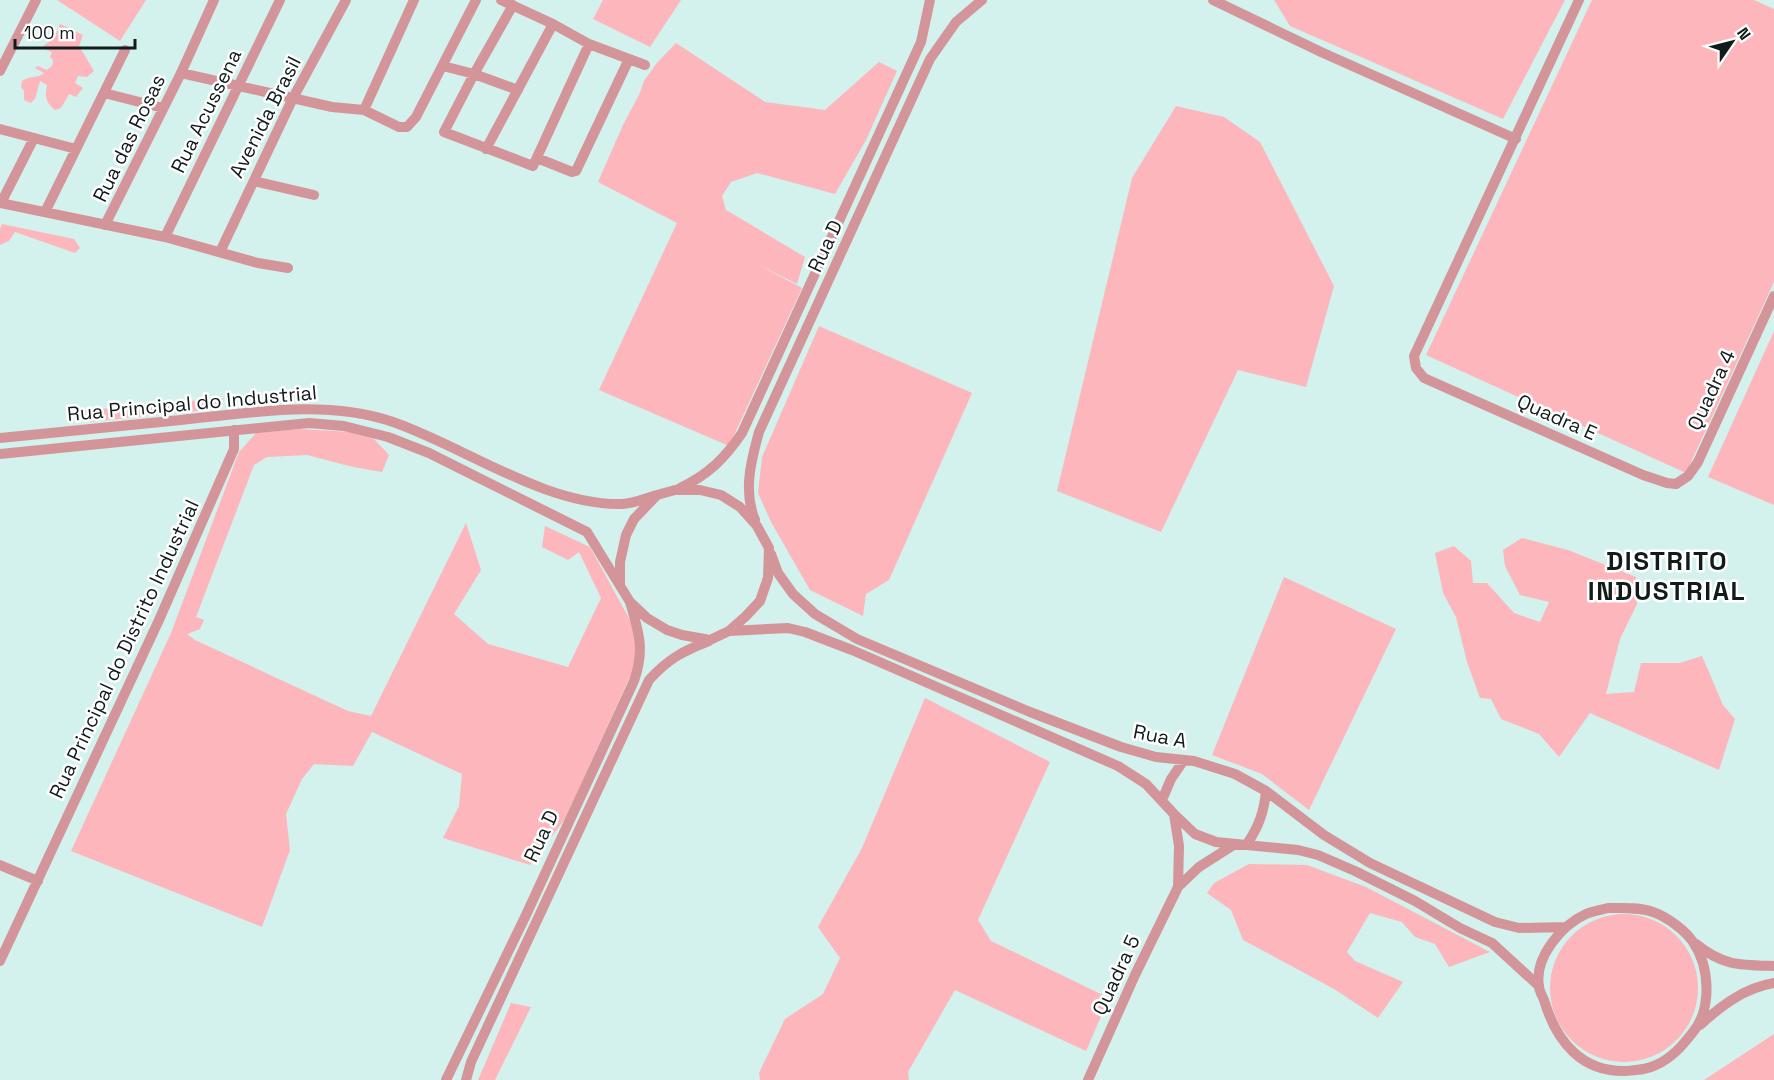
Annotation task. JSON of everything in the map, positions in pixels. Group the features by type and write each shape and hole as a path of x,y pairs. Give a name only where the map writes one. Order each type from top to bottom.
{"street":[{"path":"0,71 36,0"},
{"name":"Rua das Rosas","path":"105,225 181,73 214,0"},
{"name":"Rua Acussena","path":"165,237 280,0"},
{"name":"Avenida Brasil","path":"220,252 293,98 346,0"},
{"path":"364,110 414,0"},
{"path":"181,73 348,110 364,110 399,127 407,127 416,117 476,0"},
{"path":"501,0 589,44 645,65"},
{"name":"Rua D","path":"675,490 698,479 717,465 742,433 921,42 930,0"},
{"name":"Rua D","path":"757,526 750,507 749,477 759,432 930,59 956,22 982,0"},
{"path":"1213,0 1332,57 1516,138 1579,0"},
{"path":"513,5 444,132 533,166 589,44"},
{"path":"486,149 553,24"},
{"path":"45,212 125,50"},
{"path":"537,158 572,172 576,171 629,59"},
{"path":"443,66 474,74 518,90"},
{"path":"104,93 163,108"},
{"path":"0,129 76,149"},
{"path":"34,138 1,203 165,237 258,263 288,268"},
{"name":"Quadra E","path":"1516,138 1414,356 1416,368 1424,378 1632,470 1667,483"},
{"path":"861,176 874,182"},
{"path":"254,181 314,195"},
{"name":"Quadra 4","path":"1667,483 1676,484 1688,476 1698,462 1774,296"},
{"name":"Rua Principal do Industrial","path":"0,438 288,410 340,410 392,422 432,437 512,476 567,495 587,500 624,504 657,495"},
{"path":"388,437 392,422"},
{"name":"Rua Principal do Industrial","path":"0,454 309,423 344,426 388,437 429,453 587,532 620,585"},
{"name":"Rua Principal do Distrito Industrial","path":"0,961 159,620 228,464 234,449 234,430"},
{"path":"675,490 700,490 721,495 740,507 757,526 769,548 768,578 760,601 729,631 710,640 667,630 647,618 630,602 620,585 620,562 626,535 634,519 657,495 675,490"},
{"name":"Rua A","path":"769,548 778,573 793,594 815,614 857,639 1121,747 1156,757 1217,766 1266,791 1324,835 1370,863 1495,922 1519,928 1566,927"},
{"name":"Rua D","path":"446,1080 526,915 634,681 640,664 641,641 630,602"},
{"name":"Rua A","path":"729,631 788,628 805,632 852,650 1118,766 1146,784 1195,834 1216,842 1277,847 1308,853 1355,871 1492,943 1539,986"},
{"name":"Rua D","path":"466,1080 471,1062 649,681 662,665 683,651 710,640"},
{"path":"927,683 931,671"},
{"path":"1162,800 1171,779 1184,760"},
{"path":"1247,844 1259,825 1265,807 1266,791"},
{"name":"Quadra 5","path":"1174,814 1179,846 1178,887"},
{"name":"Quadra 5","path":"1088,1080 1178,887 1199,867 1235,844"},
{"path":"0,865 38,881"},
{"path":"1774,966 1736,964 1711,956 1674,924 1654,912 1632,908 1608,908 1586,914 1566,927 1555,939 1540,969 1539,986 1562,1042 1576,1056 1603,1068 1618,1071 1643,1070 1657,1065 1680,1049 1717,1009 1751,990 1774,983"},
{"path":"526,915 538,918"},
{"path":"1693,942 1703,963 1707,987 1706,1007 1697,1028"}],"shaded area":[{"path":"57,0 146,0 120,41"},
{"path":"603,0 681,0 650,47 593,19"},
{"path":"1274,0 1565,0 1503,119 1290,26"},
{"path":"1592,0 1754,0 1774,9 1774,282 1686,473 1426,355"},
{"path":"60,24 83,35 79,46 94,71 87,77 78,76 75,83 83,88 76,97 69,94 61,108 55,110 46,99 47,85 40,81 35,99 31,103 24,100 24,91 21,87 24,79 44,73 35,68 38,66 47,70 52,66 53,60 50,57 52,52 41,48 55,37"},
{"path":"676,43 765,102 825,110 879,62 897,71 866,140 835,194 757,173 731,182 722,196 726,210 805,257 797,284 757,264 802,288 729,446 599,390 677,223 598,182 644,81"},
{"path":"1176,106 1224,117 1260,142 1334,286 1306,387 1238,370 1161,532 1057,491 1132,178"},
{"path":"2,224 74,239 80,248 75,253 15,232 9,241 0,245"},
{"path":"819,326 972,393 889,580 866,594 863,616 810,590 771,522 758,493 762,457"},
{"path":"1774,331 1774,505 1708,477"},
{"path":"224,398 216,409 89,422 78,411"},
{"path":"299,429 353,432 374,439 389,455 382,472 307,455 267,457 254,465 196,617 204,620 200,629 187,634 195,640 348,711 371,716 466,523 481,570 454,614 488,644 568,667 601,598 579,552 568,560 542,547 545,526 590,547 631,622 637,641 634,668 565,819 530,865 443,838 459,806 462,774 372,732 353,766 314,764 302,779 286,814 290,850 262,927 71,851 171,633 239,452 256,433"},
{"path":"1522,538 1568,550 1636,577 1637,604 1620,639 1606,694 1634,692 1641,663 1680,663 1702,656 1723,705 1735,719 1719,770 1590,713 1559,757 1539,734 1501,719 1491,699 1480,698 1467,662 1456,617 1443,593 1435,553 1454,546 1471,561 1473,583 1487,583 1514,613 1540,622 1549,602 1520,595 1505,566 1503,550"},
{"path":"1284,577 1396,629 1309,810 1262,774 1212,755"},
{"path":"925,698 1050,762 978,920 991,941 1109,998 1086,1051 955,990 908,1072 909,1080 760,1080 759,1073 785,1019 823,994 840,958 818,927 862,848"},
{"path":"1249,864 1307,865 1366,887 1490,952 1449,967 1435,944 1415,937 1402,922 1370,913 1347,952 1355,961 1403,982 1378,1018 1334,989 1243,940 1231,910 1207,893 1214,883"},
{"path":"1624,914 1652,919 1677,935 1693,960 1698,988 1693,1016 1677,1041 1652,1057 1624,1062 1596,1057 1571,1041 1555,1016 1550,988 1555,960 1571,935 1596,919"},
{"path":"511,1003 531,1007 495,1080 478,1080"},
{"path":"1774,1034 1774,1080 1704,1080"}],"district":[{"name":"DISTRITO INDUSTRIAL","path":"1667,576"}]}
